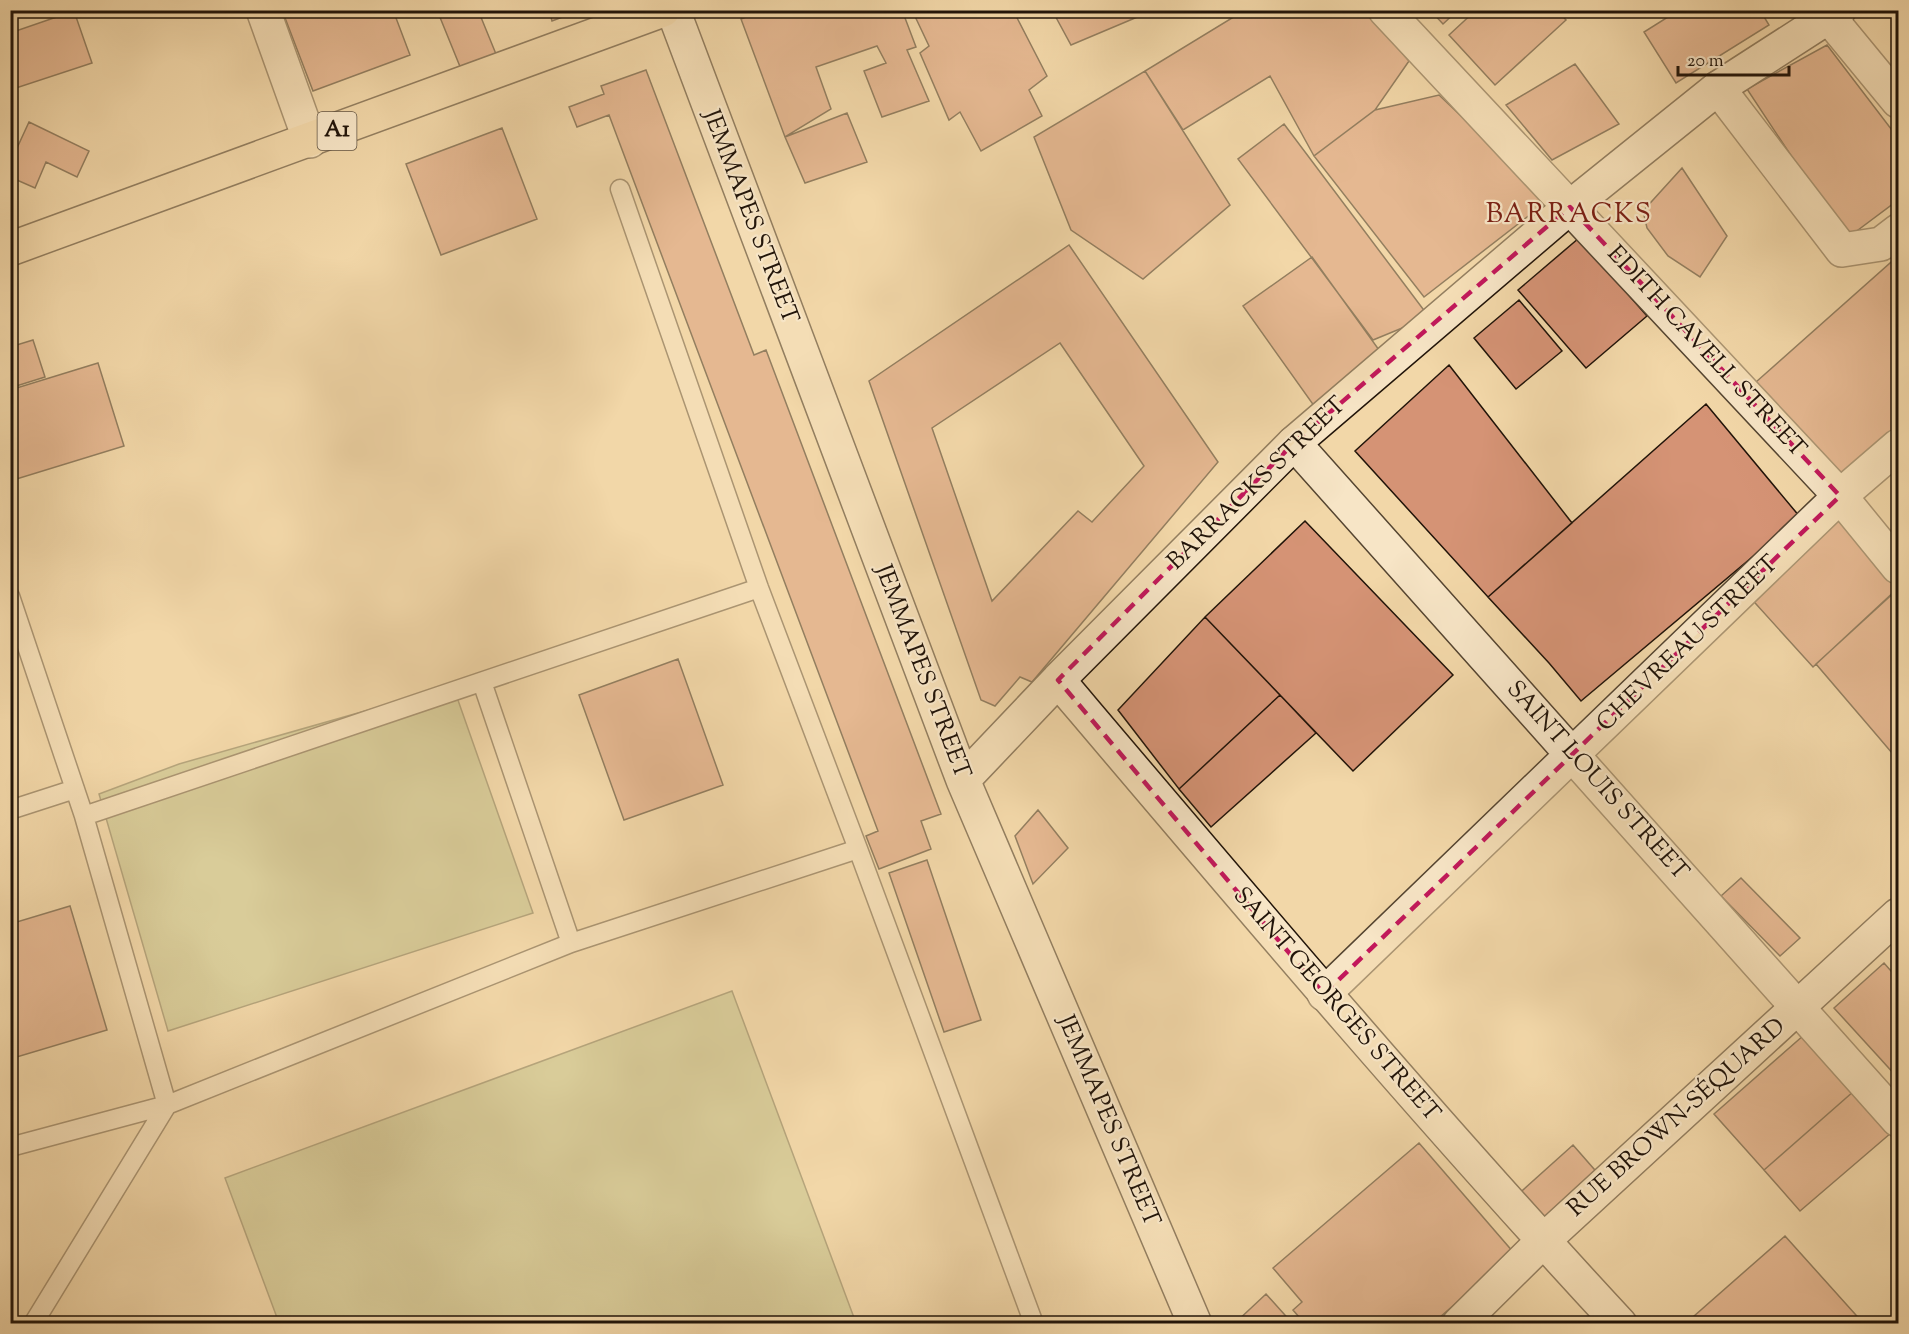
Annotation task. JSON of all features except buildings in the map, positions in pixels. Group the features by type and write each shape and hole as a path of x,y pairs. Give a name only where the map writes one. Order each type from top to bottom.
{"main road":[{"name":"A1","path":"10,249 663,10"}],"street":[{"path":"263,10 310,141"},
{"name":"JEMMAPES STREET","path":"673,10 963,780 1195,1323"},
{"name":"EDITH CAVELL STREET","path":"1385,10 1840,496 1899,567"},
{"path":"1830,12 1899,101"},
{"name":"BARRACKS STREET","path":"963,780 1058,680 1294,442 1570,207 1718,88 1830,12"},
{"path":"1718,88 1842,250 1881,244 1899,231"},
{"name":"SAINT LOUIS STREET","path":"1294,442 1899,1120"},
{"name":"CHEVREAU STREET","path":"1324,994 1840,496 1899,446"},
{"name":"SAINT GEORGES STREET","path":"1058,680 1324,994 1543,1241 1620,1323"},
{"name":"RUE BROWN-SÉQUARD","path":"1459,1323 1543,1241 1899,915"}],"lane":[{"path":"620,189 759,588 1034,1323"},
{"path":"84,816 759,588"},
{"path":"10,597 84,816 167,1105 33,1323"},
{"path":"482,681 571,943"},
{"path":"10,810 75,789"},
{"path":"10,1148 167,1105 571,943 858,849"}],"highlighted area":[{"path":"1570,207 1840,496 1324,994 1058,680 1294,443"}],"green space":[{"path":"453,686 533,913 168,1031 99,794 179,764"},
{"path":"732,991 856,1323 279,1323 225,1178"}],"district":[{"name":"BARRACKS","path":"1569,215"}]}
